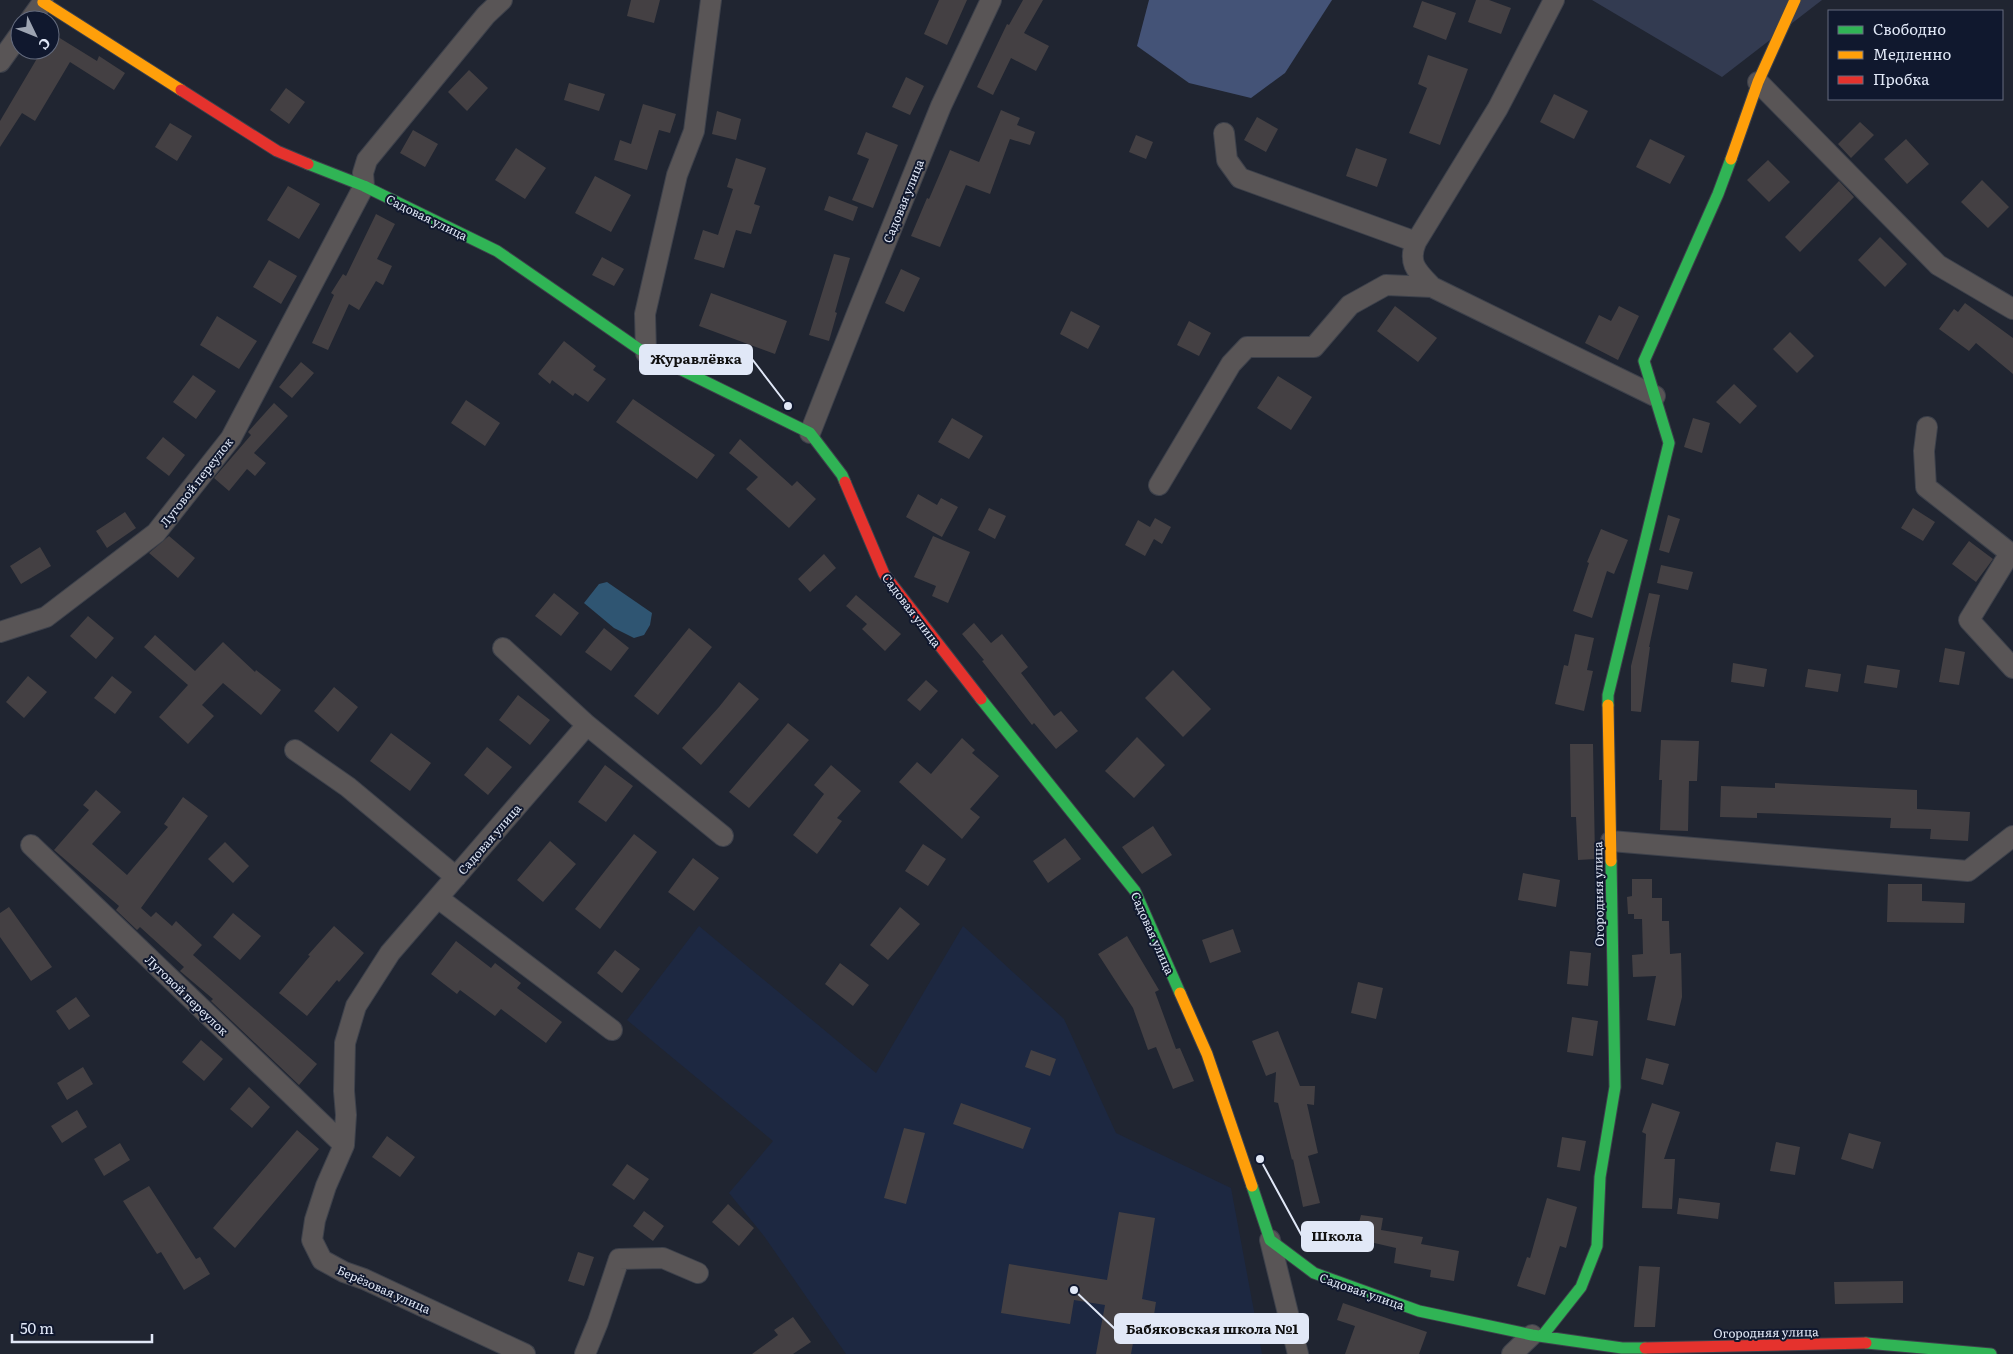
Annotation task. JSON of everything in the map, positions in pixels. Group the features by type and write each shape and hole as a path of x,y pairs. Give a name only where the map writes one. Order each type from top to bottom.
{"street":[{"path":"364,186 363,173 367,160 486,15 502,0"},
{"path":"646,353 645,314 677,176 694,131 710,0"},
{"name":"Садовая улица","path":"810,433 942,106 991,0"},
{"path":"1554,0 1498,108 1416,242 1411,253 1414,268 1432,287 1655,396"},
{"path":"1655,396 1644,361 1718,194 1758,82 1796,0"},
{"name":"Садовая улица","path":"44,1 277,151 364,186 497,251 646,353 810,433 842,475 884,574 1002,726 1136,891 1207,1054 1270,1240 1314,1274 1419,1311 1538,1335"},
{"path":"0,62 10,48"},
{"path":"1758,82 1938,265 2013,309"},
{"path":"1224,133 1226,160 1240,178 1416,242"},
{"name":"Луговой переулок","path":"0,632 46,617 156,534 231,438 364,186"},
{"path":"1159,485 1230,364 1247,347 1314,348 1350,305 1386,285 1432,287"},
{"name":"Огородняя улица","path":"1538,1335 1581,1287 1597,1246 1600,1177 1615,1088 1608,695 1669,443 1655,396"},
{"path":"1927,427 1924,451 1926,487 2010,553 1969,620 2013,668"},
{"path":"503,648 587,725 723,836"},
{"name":"Садовая улица","path":"390,953 587,725"},
{"path":"295,750 348,787 456,877"},
{"path":"1611,841 1968,872 2013,836"},
{"name":"Луговой переулок","path":"31,845 344,1145"},
{"path":"438,898 612,1030"},
{"name":"Берёзовая улица","path":"390,953 356,1006 345,1042 344,1091 346,1115 344,1145 326,1186 315,1220 312,1240 322,1260 344,1272 364,1279 525,1354"},
{"path":"1270,1240 1298,1354"},
{"path":"585,1354 619,1259 663,1258 698,1273"},
{"path":"1512,1354 1538,1335"},
{"name":"Огородняя улица","path":"1538,1335 1622,1348 1879,1343 1990,1354"}],"shaded area":[{"path":"1149,0 1332,0 1285,73 1251,98 1189,83 1137,46"},
{"path":"1592,0 1822,0 1722,77"},
{"path":"607,582 652,613 650,625 644,635 634,638 614,628 584,603 599,584"},
{"path":"699,926 876,1073 963,926 1064,1019 1116,1133 1231,1188 1262,1354 846,1354 764,1236 729,1193 773,1141 627,1020"}],"building":[{"path":"631,0 660,0 654,23 627,16"},
{"path":"939,0 967,0 947,45 924,34"},
{"path":"1023,0 1043,0 1024,33 1049,46 1036,71 1011,58 993,95 977,87 1007,24 1009,25"},
{"path":"1476,0 1489,0 1511,8 1501,34 1468,22"},
{"path":"1422,1 1456,13 1446,40 1413,27"},
{"path":"60,38 97,61 99,56 125,73 114,90 70,62 35,121 22,113 0,147 0,121 36,60 60,60"},
{"path":"1428,55 1468,69 1440,145 1409,133 1427,88 1418,84"},
{"path":"469,70 488,88 467,111 448,92"},
{"path":"906,77 924,86 910,115 892,107"},
{"path":"569,83 605,94 599,111 564,100"},
{"path":"286,88 305,102 289,124 270,110"},
{"path":"1554,94 1588,111 1574,139 1540,122"},
{"path":"643,104 676,114 670,133 659,130 647,170 614,160 620,140 631,144"},
{"path":"1001,110 1020,118 1017,125 1035,132 1030,145 1010,139 990,194 966,185 940,247 911,236 950,150 979,162"},
{"path":"717,111 741,119 736,140 712,134"},
{"path":"1257,117 1278,129 1266,152 1244,140"},
{"path":"1860,122 1874,135 1851,158 1838,144"},
{"path":"170,123 192,136 177,161 155,147"},
{"path":"413,130 438,144 425,167 400,153"},
{"path":"866,132 898,145 873,208 852,200 869,159 857,154"},
{"path":"1136,135 1153,142 1146,159 1129,152"},
{"path":"1650,139 1685,156 1670,184 1636,167"},
{"path":"1906,139 1929,164 1907,184 1884,159"},
{"path":"516,148 546,168 525,199 495,180"},
{"path":"1356,148 1387,159 1377,187 1346,176"},
{"path":"736,158 766,168 754,204 760,206 751,234 736,230 724,268 694,259 703,230 718,235 733,189 727,187"},
{"path":"1768,160 1790,182 1769,202 1747,180"},
{"path":"595,176 631,195 611,232 575,213"},
{"path":"1982,180 2009,207 1988,228 1961,202"},
{"path":"1839,181 1854,197 1800,252 1785,237"},
{"path":"288,186 320,204 299,239 267,220"},
{"path":"829,196 858,207 853,221 824,210"},
{"path":"376,214 395,224 377,259 392,266 383,285 376,281 359,310 349,304 328,350 312,343 334,295 331,293 343,274 346,276"},
{"path":"1880,237 1907,264 1885,287 1858,260"},
{"path":"834,254 850,258 829,341 809,335"},
{"path":"602,257 624,269 614,286 592,275"},
{"path":"269,260 297,276 281,304 253,287"},
{"path":"901,269 920,278 904,312 885,303"},
{"path":"711,293 787,321 775,354 699,326"},
{"path":"1965,303 2013,338 2013,374 1976,343 1969,351 1939,329 1954,309 1958,312"},
{"path":"1395,306 1437,338 1418,362 1377,331"},
{"path":"1619,306 1639,316 1618,360 1585,343 1599,315 1611,321"},
{"path":"1071,311 1100,326 1088,349 1060,334"},
{"path":"217,316 257,341 239,369 200,345"},
{"path":"1189,321 1211,333 1199,356 1177,345"},
{"path":"1790,332 1814,356 1797,373 1773,349"},
{"path":"564,341 596,366 593,370 606,379 588,402 575,393 573,396 552,380 550,384 538,374"},
{"path":"301,362 314,373 292,398 279,387"},
{"path":"193,375 216,391 196,419 173,402"},
{"path":"1278,376 1312,397 1291,430 1257,408"},
{"path":"1734,384 1757,406 1740,424 1716,402"},
{"path":"633,399 715,455 697,479 616,422"},
{"path":"466,400 500,423 485,446 451,423"},
{"path":"274,403 288,416 254,453 266,463 255,476 247,469 229,491 214,478 251,435 248,432"},
{"path":"952,418 983,436 969,459 938,442"},
{"path":"1693,418 1710,423 1702,453 1684,447"},
{"path":"163,437 185,455 169,476 146,458"},
{"path":"740,439 792,486 797,481 816,499 789,528 746,489 758,477 729,453"},
{"path":"918,494 937,505 941,498 958,507 942,537 906,517"},
{"path":"989,508 1006,516 995,539 978,530"},
{"path":"1913,508 1935,522 1923,541 1901,528"},
{"path":"125,512 136,528 107,548 96,531"},
{"path":"1668,515 1680,519 1669,553 1659,550"},
{"path":"1155,518 1171,527 1162,544 1154,539 1145,556 1125,545 1138,520 1150,527"},
{"path":"1601,529 1628,540 1614,574 1607,571 1592,618 1573,611 1589,563 1587,562"},
{"path":"169,536 195,558 178,578 149,553"},
{"path":"933,536 970,552 948,603 932,596 936,586 914,577"},
{"path":"1969,541 1993,559 1976,582 1952,564"},
{"path":"40,547 51,566 21,584 10,566"},
{"path":"824,554 836,568 810,592 798,579"},
{"path":"1661,565 1693,572 1688,590 1657,583"},
{"path":"554,593 579,613 561,636 535,616"},
{"path":"1649,593 1660,595 1649,647 1641,712 1631,711 1631,666"},
{"path":"856,595 901,634 885,651 862,629 867,624 846,606"},
{"path":"88,616 114,638 96,659 70,636"},
{"path":"974,623 991,643 1002,634 1028,667 1021,673 1054,716 1061,711 1078,731 1056,749 1034,723 1032,725 982,661 984,660 962,634"},
{"path":"604,628 629,648 611,671 585,652"},
{"path":"689,628 712,647 658,715 634,696"},
{"path":"1575,634 1594,638 1587,670 1593,671 1584,711 1555,704 1564,665 1568,666"},
{"path":"155,635 195,671 223,642 255,672 256,670 281,690 261,715 223,683 202,705 214,716 188,744 159,717 188,685 144,647"},
{"path":"1945,648 1965,652 1959,685 1939,682"},
{"path":"1733,663 1767,669 1764,687 1731,682"},
{"path":"1867,665 1900,670 1897,688 1864,683"},
{"path":"1808,669 1841,674 1838,692 1805,687"},
{"path":"1173,670 1211,709 1183,737 1145,698"},
{"path":"28,676 47,692 24,718 6,702"},
{"path":"112,676 132,692 115,714 94,698"},
{"path":"926,680 938,691 920,711 907,700"},
{"path":"739,682 759,699 701,765 682,748"},
{"path":"334,687 358,707 338,732 314,711"},
{"path":"518,695 550,720 530,745 499,720"},
{"path":"788,723 809,740 749,808 729,792"},
{"path":"391,733 431,763 410,791 370,761"},
{"path":"1137,737 1165,765 1134,798 1105,771"},
{"path":"962,738 975,750 972,753 999,776 970,809 980,817 962,839 899,782 917,762 931,774"},
{"path":"1661,740 1699,741 1697,781 1689,781 1688,831 1660,830 1662,780 1659,780"},
{"path":"1570,744 1593,744 1595,859 1578,860 1576,817 1571,817"},
{"path":"487,747 512,767 488,795 464,775"},
{"path":"605,765 633,786 606,822 578,802"},
{"path":"831,765 861,791 837,818 842,821 817,854 793,835 824,794 814,785"},
{"path":"1775,783 1917,790 1917,809 1970,812 1968,841 1930,839 1931,829 1890,828 1891,818 1757,813 1757,818 1720,817 1721,786 1775,788"},
{"path":"96,790 121,812 92,844 127,875 168,827 164,824 183,797 208,816 141,908 151,917 156,912 172,926 176,921 202,945 193,955 317,1064 299,1085 211,1001 213,999 180,971 184,967 140,927 137,930 116,910 119,906 54,850 89,810 83,805"},
{"path":"1153,826 1172,855 1142,874 1122,847"},
{"path":"634,834 657,852 600,929 575,909"},
{"path":"1065,838 1081,859 1048,883 1033,861"},
{"path":"550,841 576,864 543,902 517,880"},
{"path":"225,842 249,866 233,883 208,859"},
{"path":"923,844 946,859 928,886 905,871"},
{"path":"693,858 719,878 694,911 668,892"},
{"path":"1523,873 1560,880 1556,907 1518,900"},
{"path":"1632,879 1652,879 1652,898 1662,898 1662,921 1669,921 1670,954 1681,953 1682,997 1675,1026 1647,1020 1656,976 1633,977 1632,955 1643,954 1642,919 1634,919 1634,914 1628,914 1627,897 1632,896"},
{"path":"1888,884 1922,884 1922,901 1965,903 1964,923 1887,922"},
{"path":"9,907 52,967 31,981 0,937 0,913"},
{"path":"900,907 920,924 888,960 870,945"},
{"path":"233,913 261,936 240,960 213,937"},
{"path":"334,926 364,953 339,982 337,980 307,1016 279,993 310,956 308,955"},
{"path":"1233,929 1241,952 1210,963 1202,940"},
{"path":"1127,936 1159,990 1155,992 1176,1049 1180,1048 1194,1081 1173,1089 1156,1047 1148,1050 1133,1008 1098,954"},
{"path":"456,941 491,968 495,963 521,983 517,988 562,1022 546,1043 501,1009 495,1016 460,990 457,994 431,974"},
{"path":"615,950 640,969 622,993 597,973"},
{"path":"1570,951 1591,953 1588,986 1567,984"},
{"path":"840,963 869,985 853,1006 825,984"},
{"path":"1358,982 1383,988 1376,1019 1351,1013"},
{"path":"76,997 90,1016 69,1030 56,1011"},
{"path":"1572,1017 1598,1021 1593,1056 1567,1052"},
{"path":"1278,1031 1300,1086 1315,1086 1314,1105 1307,1104 1318,1153 1308,1156 1320,1203 1303,1207 1278,1103 1274,1102 1276,1072 1266,1076 1252,1041"},
{"path":"201,1040 223,1059 204,1081 182,1062"},
{"path":"1031,1050 1056,1059 1050,1076 1025,1067"},
{"path":"1646,1058 1669,1064 1663,1085 1641,1079"},
{"path":"83,1067 93,1084 67,1100 57,1083"},
{"path":"249,1087 270,1107 252,1128 230,1109"},
{"path":"961,1103 1031,1128 1023,1149 953,1124"},
{"path":"1652,1103 1680,1112 1664,1159 1675,1159 1672,1209 1642,1208 1646,1134 1642,1132"},
{"path":"77,1110 87,1127 62,1143 51,1126"},
{"path":"904,1128 925,1133 906,1204 884,1198"},
{"path":"297,1130 319,1149 235,1248 213,1228"},
{"path":"1849,1133 1881,1142 1873,1169 1841,1159"},
{"path":"387,1136 415,1157 400,1177 372,1157"},
{"path":"1562,1137 1586,1141 1580,1171 1557,1167"},
{"path":"1776,1142 1800,1147 1795,1175 1770,1171"},
{"path":"120,1143 130,1160 104,1176 94,1159"},
{"path":"627,1164 649,1179 634,1200 612,1185"},
{"path":"149,1186 196,1259 200,1257 210,1274 184,1290 161,1252 157,1254 123,1201"},
{"path":"1547,1198 1577,1207 1566,1248 1560,1246 1545,1295 1517,1286 1527,1257 1530,1258"},
{"path":"1679,1198 1720,1203 1718,1219 1677,1214"},
{"path":"728,1204 754,1228 739,1246 712,1222"},
{"path":"644,1211 664,1226 653,1241 633,1226"},
{"path":"1119,1212 1155,1218 1142,1299 1156,1302 1151,1334 1135,1332 1131,1354 1096,1354 1105,1305 1074,1300 1070,1324 1001,1313 1009,1264 1107,1280"},
{"path":"1361,1215 1383,1218 1381,1230 1423,1237 1421,1244 1459,1251 1454,1281 1430,1277 1431,1270 1394,1263 1396,1248 1344,1236 1346,1224 1358,1226"},
{"path":"578,1252 594,1257 584,1286 568,1281"},
{"path":"1639,1266 1660,1267 1655,1327 1634,1327"},
{"path":"1903,1281 1903,1303 1835,1304 1834,1282"},
{"path":"1343,1303 1427,1332 1419,1354 1345,1354 1355,1326 1337,1320"},
{"path":"793,1317 811,1342 793,1354 752,1354 778,1335 774,1330"}],"traffic: fast":[{"path":"1608,705 1608,695 1669,443 1644,361 1718,194 1731,159"},
{"path":"308,164 364,186 497,251 639,349 810,433 842,475 845,482"},
{"path":"981,699 1135,891 1180,993"},
{"path":"1543,1335 1581,1287 1597,1246 1600,1177 1615,1087 1611,861"},
{"path":"1252,1186 1270,1240 1314,1273 1419,1311 1532,1335 1622,1348 1645,1348"},
{"path":"1866,1343 1991,1354"}],"traffic: slow":[{"path":"44,0 43,2 181,90"},
{"path":"1731,159 1758,82 1795,0"},
{"path":"1608,705 1611,861"},
{"path":"1180,993 1207,1054 1252,1186"}],"traffic: jam":[{"path":"181,90 277,151 308,164"},
{"path":"845,482 884,574 981,699"},
{"path":"1645,1348 1866,1343"}],"place":[{"name":"Журавлёвка","path":"788,406"},
{"name":"Школа","path":"1260,1159"},
{"name":"Бабяковская школа №1","path":"1074,1290"}]}
